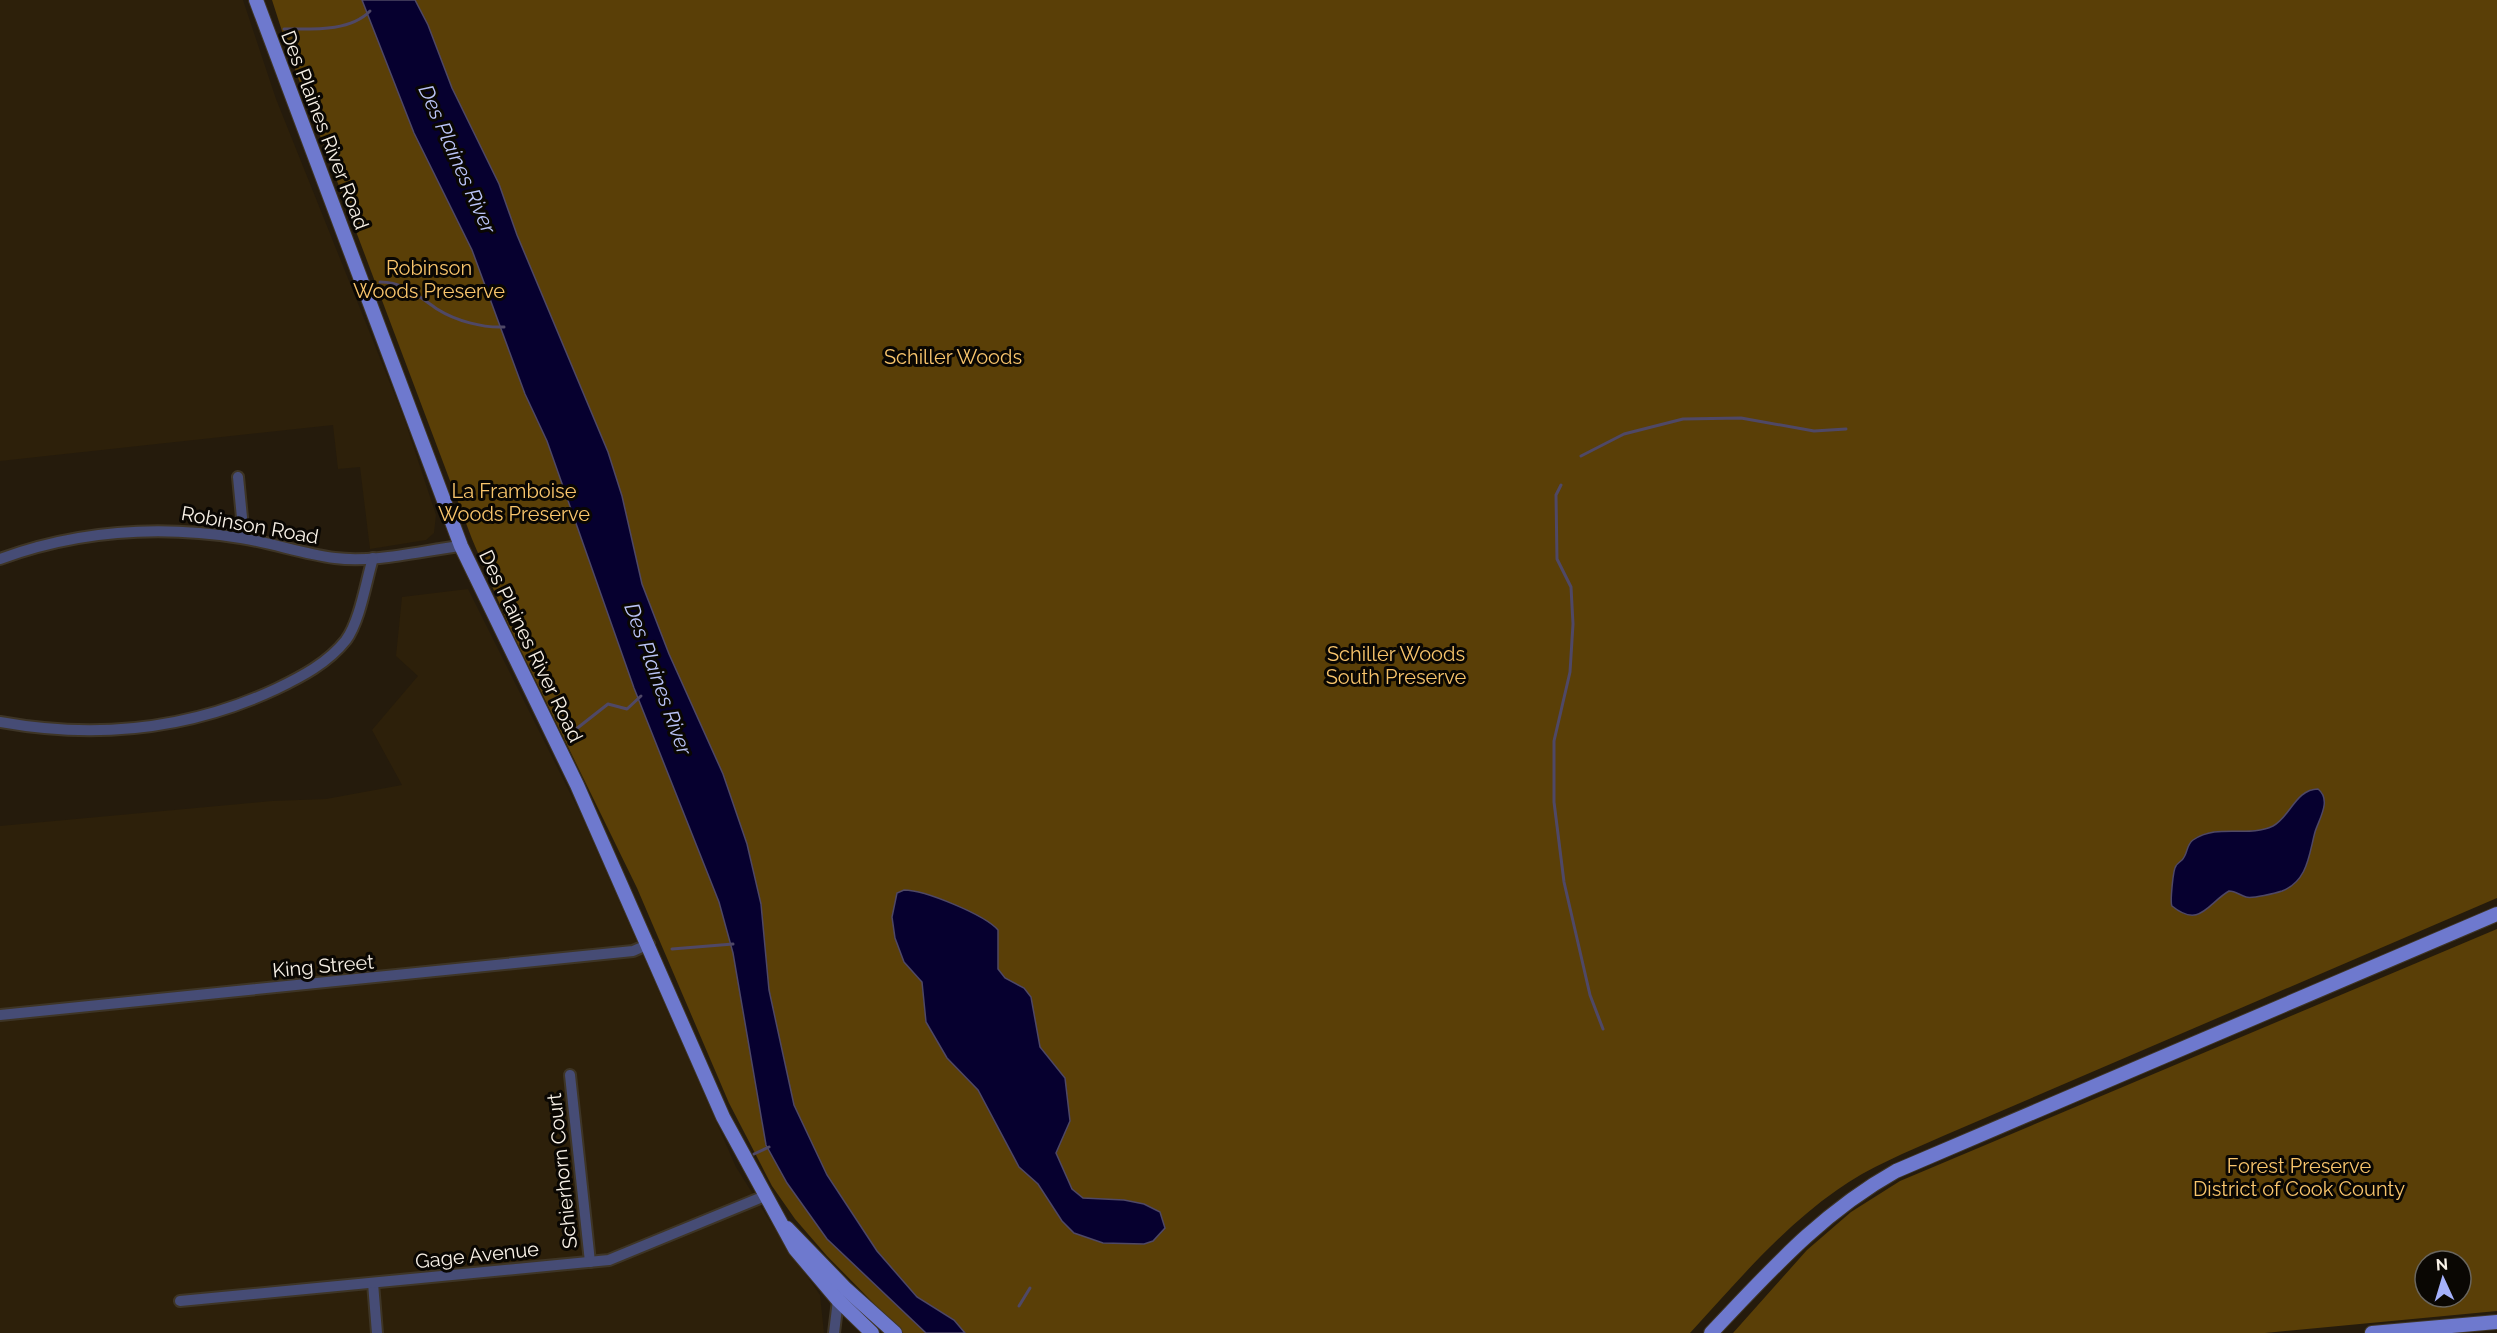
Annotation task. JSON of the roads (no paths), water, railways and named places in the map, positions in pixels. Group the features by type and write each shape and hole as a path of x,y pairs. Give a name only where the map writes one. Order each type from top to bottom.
{"main road":[{"name":"Des Plaines River Road","path":"256,0 461,546 525,683 577,785 723,1117 765,1197 784,1225 795,1249 838,1300 872,1333"},
{"path":"1711,1333 1773,1268 1832,1212 1896,1171 2497,914"},
{"name":"Des Plaines River Road","path":"784,1225 801,1239 846,1288 895,1333"},
{"path":"2372,1333 2497,1322"}],"street":[{"path":"238,477 244,538"},
{"name":"Robinson Road","path":"0,559 34,547 110,532 167,530 244,538 336,558 373,558 461,546"},
{"path":"0,722 38,729 143,729 217,712 254,699 301,677 322,663 347,639 373,558"},
{"name":"King Street","path":"0,1015 633,951 648,944"},
{"name":"Schierhorn Court","path":"570,1075 590,1262"},
{"name":"Gage Avenue","path":"180,1301 590,1262 620,1257 765,1197"},
{"path":"372,1283 377,1333"},
{"path":"834,1333 838,1300"}],"water":[{"name":"Des Plaines River","path":"362,0 415,0 428,25 452,88 499,184 517,235 608,452 622,496 642,584 669,654 723,774 747,844 761,904 769,990 794,1105 827,1175 877,1251 917,1297 954,1320 965,1333 926,1333 827,1239 787,1183 766,1145 733,953 719,902 634,688 547,441 525,394 472,250 414,133"},
{"path":"2318,789 2324,799 2323,810 2306,866 2291,886 2279,892 2253,897 2229,891 2197,915 2190,915 2172,906 2175,868 2184,858 2193,840 2213,832 2253,831 2273,826 2299,798 2310,790"},
{"path":"904,890 926,894 954,904 981,917 998,930 998,969 1005,978 1024,988 1031,997 1040,1047 1065,1078 1070,1121 1056,1153 1072,1189 1083,1198 1124,1200 1144,1204 1160,1212 1165,1228 1153,1241 1144,1244 1103,1243 1074,1233 1062,1221 1038,1184 1019,1167 978,1090 947,1058 926,1022 922,982 904,962 895,938 892,917 897,893"}],"waterway":[{"path":"284,29 341,26 362,18 370,11"},
{"path":"380,282 404,287 437,309 461,320 504,327"},
{"path":"1581,456 1624,434 1683,419 1741,418 1814,431 1846,429"},
{"path":"1561,485 1556,495 1557,559 1571,587 1573,624 1570,672 1554,741 1554,802 1564,882 1590,995 1603,1029"},
{"name":"Des Plaines River","path":"566,737 608,704 627,709 641,696"},
{"path":"672,949 733,944"},
{"path":"754,1154 769,1147"},
{"path":"1019,1306 1030,1288"}],"park label":[{"name":"Robinson Woods Preserve","path":"429,280"},
{"name":"Schiller Woods","path":"953,357"},
{"name":"La Framboise Woods Preserve","path":"514,502"},
{"name":"Schiller Woods South Preserve","path":"1396,666"},
{"name":"Forest Preserve District of Cook County","path":"2299,1178"}]}
